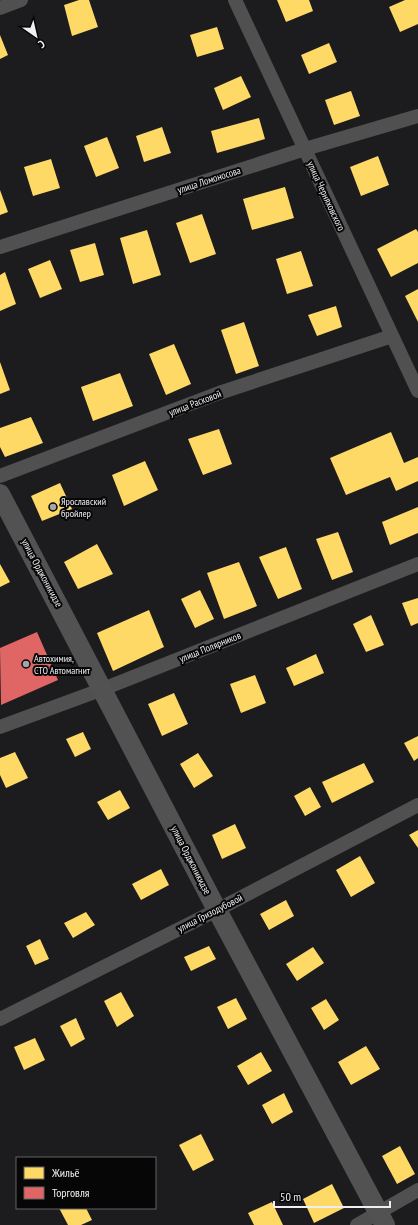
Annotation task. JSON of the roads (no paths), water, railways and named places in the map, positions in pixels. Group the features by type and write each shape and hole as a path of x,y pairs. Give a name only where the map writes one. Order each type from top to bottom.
{"main road":[{"name":"улица Орджоникидзе","path":"0,494 217,910 382,1219"}],"street":[{"path":"0,8 21,0"},
{"name":"улица Черняховского","path":"235,0 418,391"},
{"name":"улица Ломоносова","path":"0,247 305,149 418,116"},
{"name":"улица Расковой","path":"0,476 219,393 392,336"},
{"name":"улица Полярников","path":"0,727 103,689 418,564"},
{"name":"улица Гризодубовой","path":"0,1019 217,910 418,805"},
{"path":"357,1225 382,1219 418,1190"}],"place":[{"name":"Ярославский бройлер","path":"53,507"},
{"name":"Автохимия, СТО Автомагнит","path":"26,664"}]}
